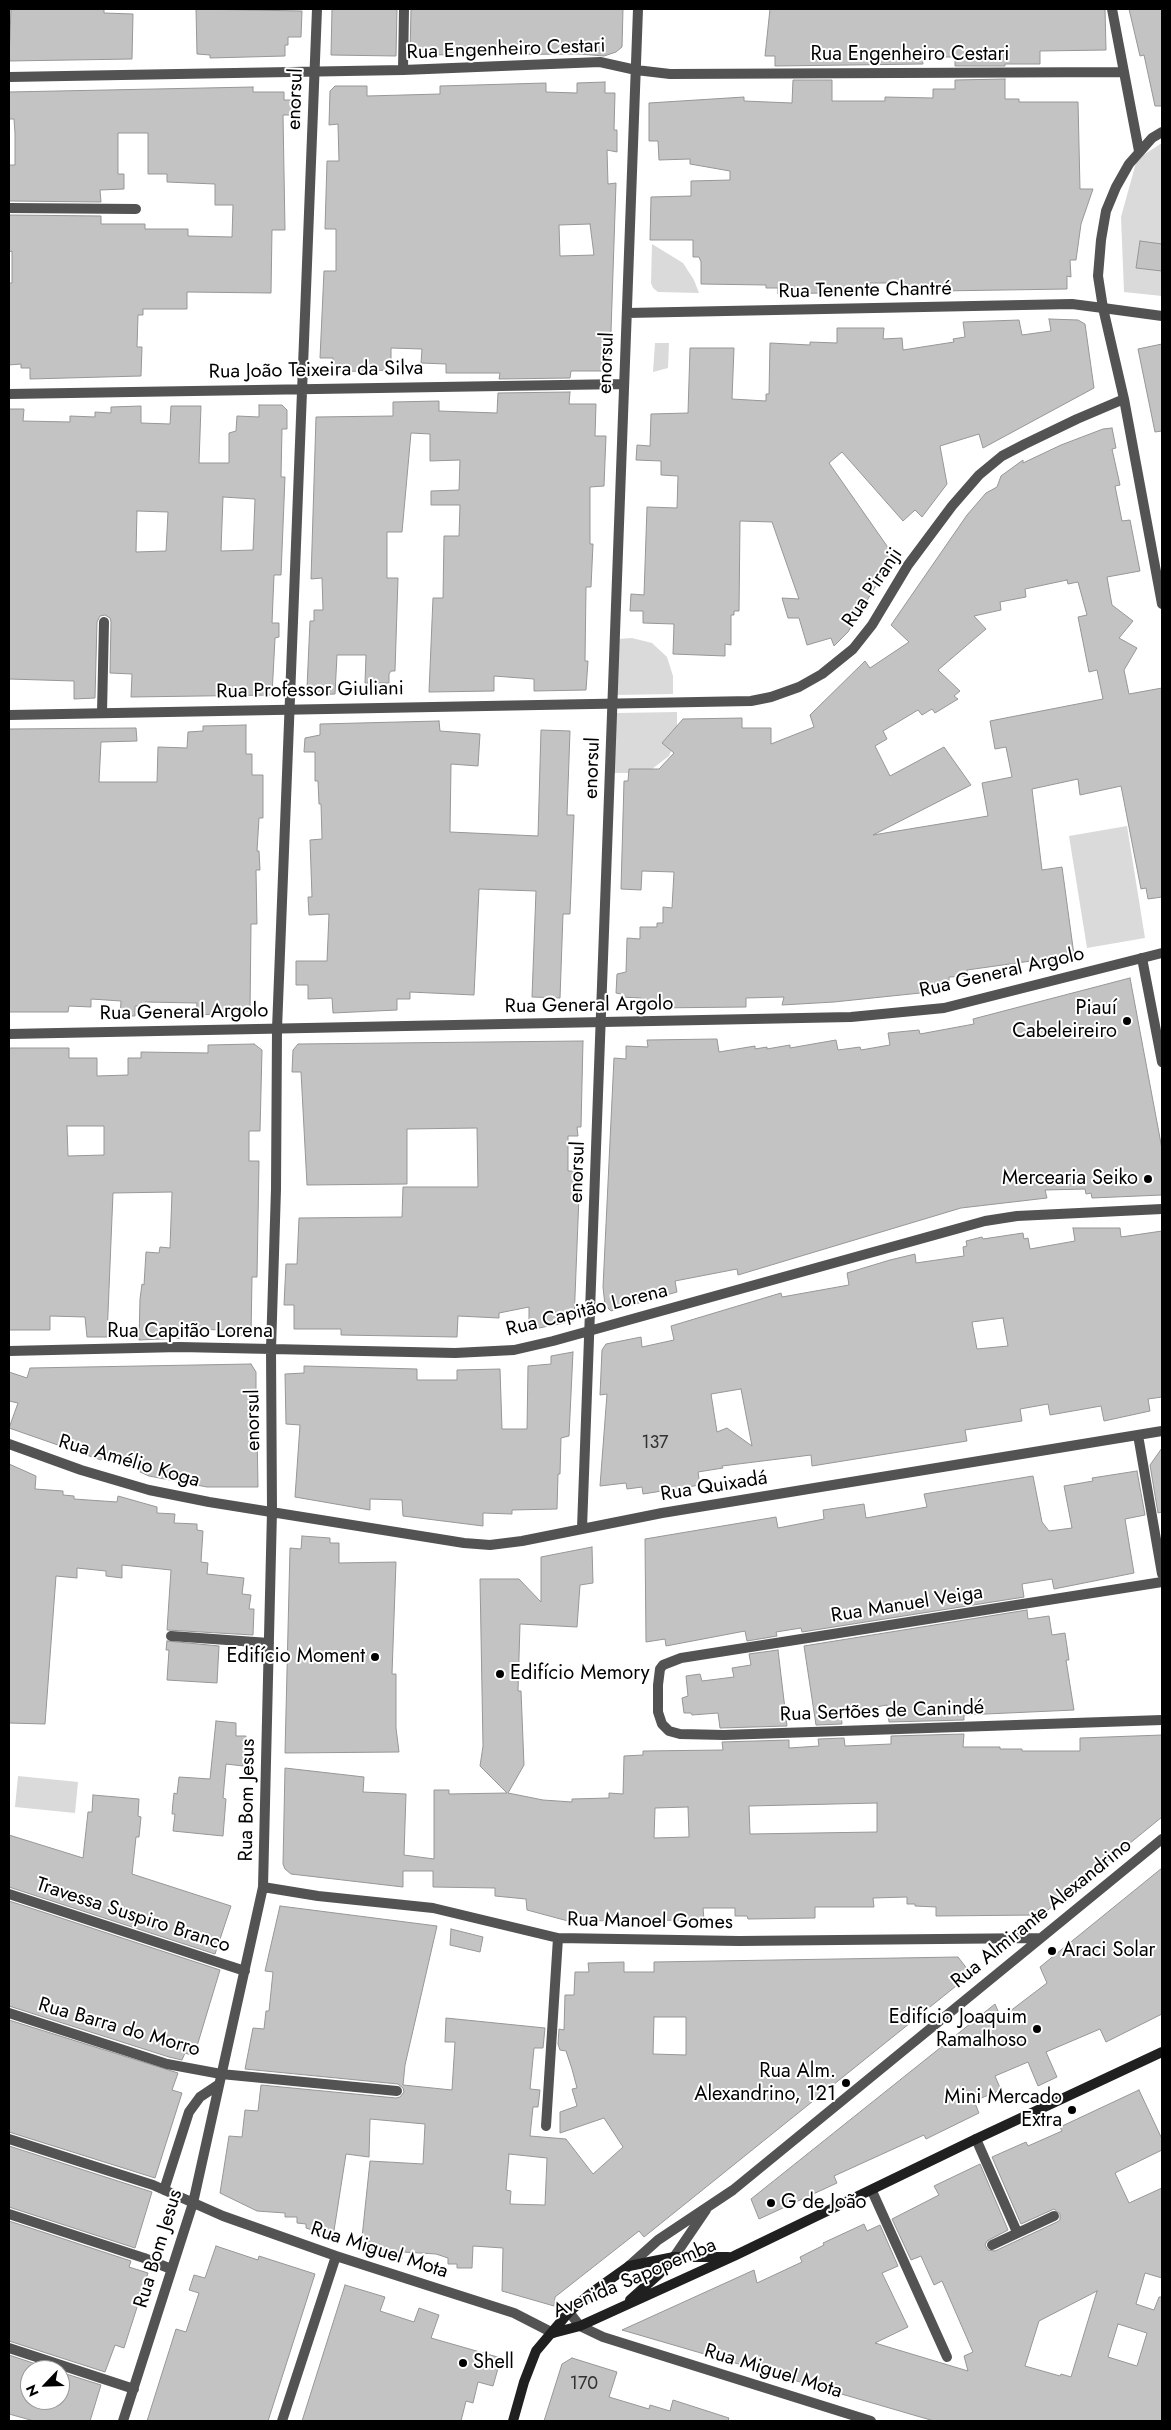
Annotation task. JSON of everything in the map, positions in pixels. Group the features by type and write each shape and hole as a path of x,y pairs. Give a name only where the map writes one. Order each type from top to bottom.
{"main road":[{"name":"Avenida Sapopemba","path":"552,2333 580,2326 732,2256 1162,2052"},
{"name":"Avenida Sapopemba","path":"513,2421 532,2361 543,2342 569,2312 629,2266 674,2257 732,2256"},
{"path":"621,2307 659,2274 674,2257"}],"street":[{"name":"enorsul","path":"272,1511 271,1349 276,1189 277,1029 317,9"},
{"path":"403,70 404,9"},
{"name":"enorsul","path":"582,1528 638,9"},
{"path":"1112,9 1139,151"},
{"name":"Rua Engenheiro Cestari","path":"9,78 403,70 600,62 636,70 670,74 1123,72"},
{"path":"1162,132 1139,151 1116,187 1106,211 1098,276 1103,308 1124,399 1162,604"},
{"path":"9,208 136,209"},
{"name":"Rua Tenente Chantré","path":"627,313 1072,304 1162,316"},
{"name":"Rua João Teixeira da Silva","path":"9,394 624,384"},
{"name":"Rua Piranji","path":"613,703 750,701 798,687 822,674 853,649 872,625 908,565 952,506 980,474 1002,456 1025,444 1124,399"},
{"path":"102,713 104,622"},
{"name":"Rua Professor Giuliani","path":"9,715 613,703"},
{"name":"Rua General Argolo","path":"9,1034 851,1018 944,1008 1162,953"},
{"path":"1142,958 1162,1062"},
{"name":"Rua Capitão Lorena","path":"9,1351 180,1348 455,1353 514,1350 589,1331 984,1221 1017,1216 1162,1209"},
{"name":"Rua Quixadá","path":"272,1511 464,1543 490,1545 522,1542 582,1528 1162,1431"},
{"path":"1138,1435 1162,1574"},
{"name":"Rua Amélio Koga","path":"9,1444 81,1470 149,1490 209,1502 272,1511"},
{"name":"Rua Bom Jesus","path":"124,2421 193,2203 263,1887 272,1511"},
{"name":"Rua Manuel Veiga","path":"660,1668 670,1661 681,1658 1162,1582"},
{"path":"171,1636 269,1643"},
{"name":"Rua Sertões de Canindé","path":"660,1668 658,1703 662,1724 669,1731 680,1734 724,1735 1162,1720"},
{"name":"Rua Almirante Alexandrino","path":"629,2266 658,2240 733,2190 1162,1839"},
{"name":"Rua Manoel Gomes","path":"263,1887 318,1896 433,1908 558,1938 739,1941 1040,1938"},
{"name":"Travessa Suspiro Branco","path":"9,1894 245,1971"},
{"path":"546,2126 558,1938"},
{"name":"Rua Barra do Morro","path":"9,2013 167,2064 221,2074 397,2091"},
{"name":"Rua Bom Jesus","path":"164,2190 189,2112 200,2097 218,2085"},
{"name":"Rua Miguel Mota","path":"9,2139 164,2190 193,2203 336,2256 514,2313 552,2333"},
{"path":"976,2139 1017,2232"},
{"path":"872,2191 947,2356"},
{"name":"Rua Almirante Alexandrino","path":"674,2257 710,2205"},
{"path":"9,2214 172,2269"},
{"path":"992,2245 1054,2216"},
{"path":"282,2421 336,2256"},
{"path":"569,2312 580,2326"},
{"name":"Rua Miguel Mota","path":"580,2326 613,2340 871,2421"},
{"path":"9,2348 134,2389"}],"shaded area":[{"path":"1162,143 1162,296 1124,292 1121,217 1137,159"},
{"path":"652,244 683,263 694,280 699,293 658,292 653,288 651,283"},
{"path":"655,343 669,343 668,368 653,372"},
{"path":"632,638 652,643 667,657 673,676 673,694 616,695 618,639"},
{"path":"677,712 677,738 669,756 652,769 634,773 614,773 616,713"},
{"path":"1127,826 1145,938 1087,948 1069,836"},
{"path":"18,1776 78,1782 75,1813 15,1807"}],"building":[{"path":"11,9 104,9 104,13 133,14 132,59 9,61"},
{"path":"196,9 302,11 301,37 288,37 288,45 285,45 285,56 210,58 210,55 197,54"},
{"path":"332,9 397,9 396,56 331,55"},
{"path":"411,9 623,9 622,47 616,52 604,56 579,54 410,55"},
{"path":"770,9 1105,9 1106,50 1040,51 1040,64 1005,64 1005,66 955,66 955,57 922,57 923,64 775,66 775,56 765,56"},
{"path":"1129,9 1162,9 1162,106 1155,106 1144,55 1140,56"},
{"path":"1005,79 1005,99 1019,99 1019,102 1078,102 1080,189 1093,189 1081,224 1076,260 1070,260 1071,277 1067,276 1067,289 939,291 939,289 902,289 902,283 870,283 870,289 822,290 822,293 778,294 778,288 766,288 766,285 701,284 701,262 699,257 693,257 693,240 650,240 651,197 691,196 691,181 730,180 730,171 690,164 690,159 659,160 658,141 649,141 649,103 744,97 744,101 792,103 793,80 832,80 832,101 885,101 885,97 933,98 933,89 955,89 955,80"},
{"path":"605,82 605,93 615,93 614,130 617,130 617,152 607,150 608,184 616,183 610,361 602,371 571,371 570,378 499,379 500,373 446,373 446,364 421,363 422,349 391,348 391,370 332,372 333,358 320,358 324,271 336,271 336,229 325,229 327,161 339,161 338,124 329,125 330,91 335,86 367,86 367,96 440,94 440,86 546,83 546,92 577,93 577,83","holes":["590,224 594,255 560,256 559,225"]},
{"path":"253,87 253,92 284,92 284,100 300,100 299,115 283,115 285,230 272,230 271,293 187,292 187,309 143,309 143,315 138,315 137,347 142,347 141,376 30,379 30,368 21,368 21,364 9,365 9,283 12,283 12,251 9,252 9,215 101,216 101,224 145,224 145,229 188,229 188,236 232,237 233,205 215,205 215,184 167,182 167,174 148,174 148,133 118,133 118,174 124,174 124,189 100,190 101,202 9,201 9,165 15,165 15,133 14,119 9,119 9,92"},
{"path":"1140,241 1162,244 1162,271 1136,268"},
{"path":"1049,319 1078,320 1085,324 1094,388 983,448 979,434 940,446 947,484 922,517 915,510 903,521 842,452 829,463 894,556 848,632 834,646 831,638 807,645 799,618 788,618 782,598 799,599 772,522 740,521 739,611 734,611 734,615 731,615 731,645 725,644 725,656 673,654 674,624 643,623 643,611 630,611 631,594 644,595 647,507 677,508 678,476 661,475 661,461 636,460 637,445 650,446 651,414 688,413 690,348 734,348 732,399 766,401 766,394 769,394 770,343 810,345 810,342 837,343 837,328 884,328 883,339 902,338 903,350 954,342 953,339 965,337 963,322 1019,320 1022,335 1051,331"},
{"path":"1162,344 1162,431 1155,432 1138,349"},
{"path":"570,392 569,404 596,404 595,436 606,436 604,486 590,487 590,544 593,544 591,587 586,587 585,661 588,661 586,690 534,691 534,679 494,676 494,691 429,692 433,598 443,598 444,536 459,536 460,505 431,505 431,491 459,490 460,460 430,461 430,434 411,433 402,532 387,532 387,578 398,578 395,671 391,671 389,674 389,683 365,683 366,655 337,655 335,694 309,695 307,688 310,621 314,621 314,610 323,610 322,578 311,579 316,417 393,416 393,402 439,401 439,411 497,413 498,393"},
{"path":"259,405 282,405 287,410 287,429 282,429 281,477 285,477 281,575 274,575 272,623 279,623 279,637 275,638 272,695 131,697 132,674 110,673 111,622 110,618 105,615 100,616 97,622 95,698 74,699 74,681 9,679 9,409 24,409 23,421 70,422 70,416 95,417 95,412 111,413 111,407 141,406 141,423 170,424 171,406 201,406 199,463 229,463 229,433 236,431 237,416 259,417","holes":["223,497 255,499 253,550 221,551","137,511 168,512 166,551 136,552"]},
{"path":"1112,428 1116,448 1112,449 1120,485 1115,486 1122,521 1130,520 1140,571 1107,577 1112,605 1133,621 1119,638 1137,648 1124,670 1129,694 1162,688 1162,897 1148,899 1146,888 1141,889 1121,786 1080,795 1078,779 1032,789 1042,870 1062,867 1074,955 1032,967 1031,961 967,970 968,976 949,977 949,990 834,1002 782,1005 784,997 746,998 746,1007 651,1008 640,1007 641,998 621,997 621,994 616,993 617,974 626,972 627,938 640,939 640,927 657,927 657,923 663,923 663,907 672,908 674,872 642,871 641,890 621,889 624,781 628,781 629,769 659,769 674,753 662,743 683,719 742,718 742,728 771,728 771,744 814,727 810,715 865,661 870,668 909,642 891,625 967,515 986,493 997,487 1001,476 1023,460 1023,463 1061,445 1103,429","holes":["1067,580 1068,584 1078,582 1087,615 1078,617 1089,672 1097,670 1103,699 990,721 995,749 1006,747 1012,777 982,783 988,816 873,835 971,785 944,747 890,776 875,746 887,739 883,731 918,710 922,715 932,709 935,713 958,699 954,696 960,691 938,670 986,629 974,616 1001,610 1000,602 1026,597 1025,589"]},
{"path":"439,721 440,731 480,734 478,766 451,764 450,832 538,836 541,730 570,731 567,815 574,815 570,914 563,914 560,998 532,997 536,891 479,889 474,995 410,992 410,999 397,999 397,1010 333,1013 332,998 308,999 308,985 296,985 296,961 327,961 329,914 309,915 308,897 312,897 310,840 322,839 321,804 319,804 318,781 315,781 315,752 304,752 305,738 320,735 320,724"},
{"path":"246,725 246,754 252,754 252,775 263,775 263,818 259,818 257,851 259,851 260,870 256,870 257,924 251,924 250,1011 215,1011 215,1014 196,1015 197,1003 145,1002 145,1006 135,1006 135,1016 120,1016 121,1001 91,999 91,1007 69,1006 68,1012 9,1012 9,729 136,728 137,741 101,742 99,782 157,782 158,747 187,748 188,732 203,731 203,726"},
{"path":"1130,978 1162,1149 1162,1195 1092,1198 1091,1193 1086,1194 1085,1189 1045,1190 1047,1198 961,1208 738,1275 737,1269 675,1281 677,1292 611,1311 605,1305 603,1287 614,1058 626,1059 626,1046 648,1047 647,1040 717,1039 719,1052 755,1046 755,1049 767,1047 767,1049 790,1045 790,1048 836,1040 838,1050 860,1047 861,1050 890,1045 888,1033 919,1030 920,1034 974,1024 973,1019"},
{"path":"583,1041 581,1127 577,1127 578,1136 568,1136 568,1171 580,1171 574,1321 529,1330 529,1307 499,1313 499,1318 458,1316 457,1337 341,1335 341,1329 294,1329 294,1305 284,1305 286,1264 297,1264 299,1218 402,1217 403,1187 478,1187 477,1128 407,1129 407,1184 307,1185 301,1072 292,1072 293,1050 298,1044"},
{"path":"254,1044 262,1050 260,1131 249,1131 249,1161 259,1161 257,1277 252,1277 251,1335 227,1336 227,1330 182,1329 182,1338 139,1340 140,1299 142,1284 144,1285 146,1252 159,1253 160,1247 170,1248 172,1192 113,1193 107,1337 87,1337 85,1317 50,1316 50,1330 9,1330 9,1048 69,1048 69,1058 97,1058 97,1076 128,1075 128,1058 141,1058 141,1052 208,1053 208,1045","holes":["67,1126 104,1126 104,1155 68,1156"]},
{"path":"1073,1228 1120,1228 1121,1237 1162,1231 1162,1397 1148,1399 1150,1411 1104,1421 1101,1406 1050,1415 1048,1404 1020,1409 1022,1421 965,1430 967,1441 812,1466 811,1455 722,1466 723,1468 698,1472 700,1485 643,1494 642,1487 627,1489 626,1483 600,1486 607,1394 600,1395 602,1350 606,1344 641,1337 642,1347 674,1340 671,1326 781,1293 782,1297 849,1285 847,1273 915,1254 916,1263 964,1256 963,1247 967,1246 966,1241 982,1237 983,1239 1023,1233 1024,1239 1028,1238 1030,1249 1075,1241","holes":["1003,1318 1008,1346 977,1349 972,1322","741,1389 752,1446 727,1428 717,1432 711,1394"]},
{"path":"573,1352 569,1436 561,1438 557,1509 512,1510 512,1514 483,1513 483,1526 403,1516 402,1500 370,1499 370,1510 295,1497 300,1425 286,1424 285,1374 304,1373 304,1366 417,1369 417,1380 457,1380 457,1370 500,1369 502,1429 527,1429 528,1366 551,1364 551,1356"},
{"path":"251,1364 256,1372 256,1390 249,1390 250,1431 257,1431 258,1487 207,1487 149,1476 140,1472 143,1462 104,1452 101,1460 9,1428 18,1403 9,1401 9,1372 27,1378 30,1368"},
{"path":"1162,1448 1162,1512 1158,1513 1150,1465"},
{"path":"9,1464 36,1476 35,1489 63,1491 63,1495 74,1496 74,1499 117,1502 118,1496 157,1507 157,1513 175,1514 174,1523 197,1524 197,1530 203,1531 201,1562 208,1563 207,1574 244,1578 242,1594 251,1595 249,1609 254,1609 253,1635 167,1630 171,1570 122,1565 122,1578 106,1576 106,1571 77,1568 77,1578 56,1576 45,1724 9,1723"},
{"path":"1137,1471 1145,1515 1125,1519 1134,1573 1054,1589 1052,1579 1022,1584 1024,1597 802,1632 801,1628 776,1632 777,1636 747,1641 745,1631 666,1646 665,1639 646,1642 645,1539 776,1517 778,1528 824,1519 823,1510 864,1504 866,1518 927,1507 924,1494 1033,1476 1042,1522 1049,1531 1072,1528 1064,1486 1093,1481 1092,1478"},
{"path":"302,1536 330,1538 330,1543 339,1543 339,1563 396,1562 392,1674 396,1674 396,1728 399,1752 285,1753 290,1548 301,1549"},
{"path":"592,1547 593,1583 580,1585 577,1627 520,1624 518,1691 521,1691 524,1765 508,1793 543,1800 572,1802 572,1799 609,1798 609,1793 623,1794 624,1756 643,1755 643,1751 723,1750 722,1742 789,1740 789,1748 819,1746 818,1739 844,1738 845,1746 891,1744 891,1736 964,1734 963,1747 1000,1747 1000,1749 1022,1749 1022,1751 1080,1751 1080,1738 1162,1735 1162,1817 1043,1914 1037,1915 936,1916 936,1907 907,1904 907,1897 873,1898 874,1907 815,1907 815,1918 748,1919 747,1916 735,1916 735,1908 703,1908 704,1920 568,1921 527,1910 526,1899 495,1896 495,1888 433,1887 433,1871 403,1871 403,1887 291,1874 285,1869 283,1864 285,1768 364,1777 363,1792 406,1794 404,1855 434,1859 434,1790 449,1790 449,1794 507,1793 480,1766 483,1746 480,1579 519,1579 541,1602 541,1557","holes":["877,1803 877,1832 750,1834 749,1806","688,1807 689,1837 654,1838 655,1808"]},
{"path":"1027,1610 1028,1619 1049,1616 1052,1635 1065,1633 1069,1660 1066,1660 1074,1710 964,1715 964,1720 889,1722 887,1705 841,1713 842,1724 816,1725 804,1646"},
{"path":"167,1641 219,1646 217,1683 167,1680 169,1650 166,1650"},
{"path":"778,1650 787,1726 720,1728 718,1713 692,1715 691,1713 684,1713 682,1698 688,1696 686,1676 700,1674 702,1681 734,1677 732,1668 751,1665 749,1654"},
{"path":"216,1721 236,1723 236,1736 246,1736 243,1766 226,1764 223,1798 226,1799 223,1836 173,1831 175,1814 172,1814 174,1793 177,1794 179,1777 210,1779"},
{"path":"93,1795 139,1799 138,1816 141,1817 139,1837 136,1837 132,1874 231,1906 215,1954 9,1887 9,1835 83,1858 88,1812 92,1812"},
{"path":"1162,1868 1162,2014 1106,2042 1100,2029 1046,2052 1057,2077 1038,2086 1028,2062 995,2076 1001,2090 974,2101 979,2113 926,2139 924,2135 834,2176 837,2183 759,2219 751,2199 995,2004 1001,2018 1047,1983 1040,1967"},
{"path":"9,1901 220,1970 194,2056 185,2053 182,2060 169,2057 9,2006"},
{"path":"280,1906 437,1926 405,2065 403,2085 452,2090 455,2042 445,2042 446,2018 545,2028 543,2048 534,2048 530,2089 540,2090 538,2107 533,2107 530,2136 566,2139 593,2174 623,2147 604,2118 560,2133 560,2112 577,2106 572,2089 577,2088 566,2051 560,2050 558,2044 559,2029 564,2030 565,1995 574,1995 575,1972 589,1972 588,1963 624,1962 624,1972 654,1972 654,1962 958,1957 971,1974 644,2237 639,2231 555,2297 554,2306 502,2291 503,2248 473,2246 472,2268 457,2268 457,2264 448,2264 448,2258 436,2254 403,2252 402,2259 361,2247 370,2161 423,2164 425,2124 370,2119 369,2157 346,2154 333,2237 306,2228 306,2224 297,2223 297,2217 285,2217 285,2213 257,2211 220,2193 229,2136 242,2137 245,2110 258,2111 261,2085 396,2098 400,2097 404,2092 403,2088 398,2084 245,2069 253,2028 264,2029 266,2011 269,2011 273,1972 265,1971","holes":["654,2017 686,2017 686,2055 653,2054","509,2154 547,2158 545,2205 510,2204 511,2191 506,2190"]},
{"path":"451,1929 483,1937 480,1952 450,1945"},
{"path":"9,2020 178,2073 172,2090 182,2093 155,2178 9,2132"},
{"path":"1139,2090 1162,2139 1162,2150 1115,2173 1129,2203 1162,2188 1162,2278 1145,2273 1136,2304 1154,2310 1159,2297 1162,2297 1162,2421 934,2421 622,2330 754,2270 757,2283 802,2262 800,2257 824,2245 823,2243 864,2224 867,2231 880,2225 898,2266 882,2273 908,2327 875,2343 968,2371 964,2356 973,2352 942,2281 934,2285 921,2256 911,2260 892,2219 939,2195 934,2186 980,2164 1008,2230 987,2241 985,2245 988,2250 995,2251 1057,2222 1060,2220 1060,2214 1054,2209 1021,2224 992,2157 1026,2142 1028,2146 1062,2131 1060,2127","holes":["1097,2291 1071,2377 1061,2374 1060,2376 1025,2366 1039,2321","1118,2324 1147,2333 1137,2366 1108,2357"]},
{"path":"9,2146 152,2192 135,2248 9,2207"},
{"path":"9,2221 131,2261 129,2267 148,2273 124,2348 115,2345 105,2372 9,2341"},
{"path":"216,2246 258,2260 259,2256 315,2274 268,2421 147,2421 176,2329 186,2332 199,2293 189,2290 194,2275 205,2278"},
{"path":"345,2285 385,2297 380,2311 414,2322 419,2308 439,2315 431,2338 501,2358 493,2386 478,2382 473,2403 466,2401 461,2421 302,2421"},
{"path":"9,2355 24,2360 20,2360 20,2410 70,2410 70,2375 101,2385 90,2421 34,2421 9,2414"},
{"path":"572,2358 617,2372 609,2397 649,2409 650,2405 670,2411 673,2400 729,2418 728,2421 544,2421 562,2364"}],"place":[{"name":"Piauí Cabeleireiro","path":"1127,1021"},
{"name":"Mercearia Seiko","path":"1148,1179"},
{"name":"Edifício Moment","path":"375,1657"},
{"name":"Edifício Memory","path":"500,1674"},
{"name":"Araci Solar","path":"1052,1951"},
{"name":"Edifício Joaquim Ramalhoso","path":"1037,2029"},
{"name":"Rua Alm. Alexandrino, 121","path":"846,2083"},
{"name":"Mini Mercado Extra","path":"1072,2110"},
{"name":"G de João","path":"771,2203"},
{"name":"Shell","path":"463,2363"}]}
